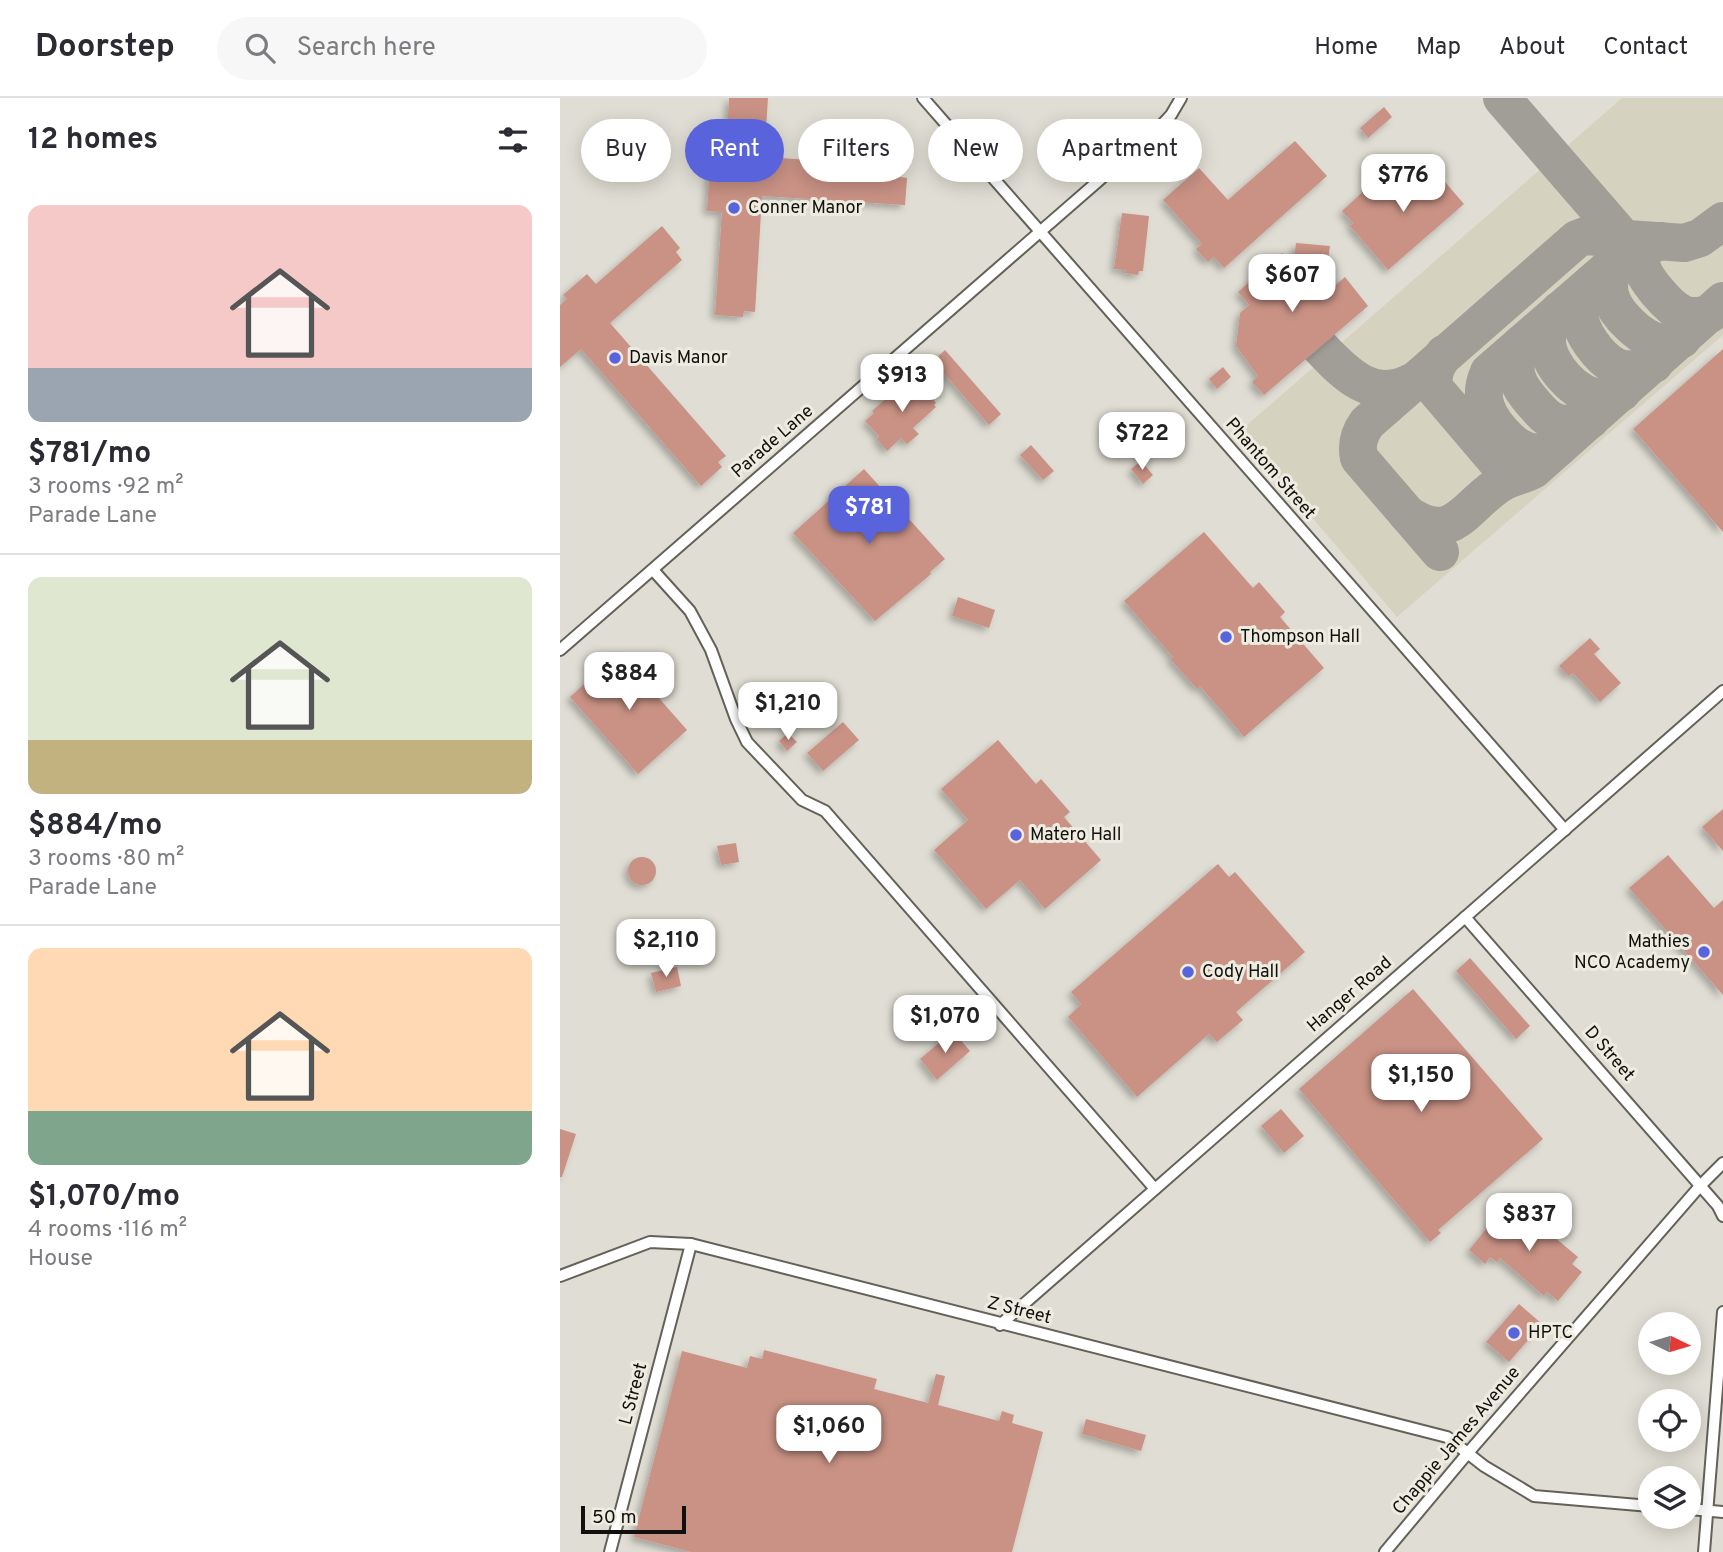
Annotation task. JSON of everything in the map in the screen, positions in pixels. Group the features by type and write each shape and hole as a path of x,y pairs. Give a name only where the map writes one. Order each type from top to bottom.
{"street":[{"name":"Phantom Street","path":"923,98 1565,830"},
{"name":"Parade Lane","path":"560,650 1158,129 1181,98"},
{"path":"653,570 690,611 711,650 747,742 802,800 825,811 1155,1189"},
{"name":"Hanger Road","path":"1000,1325 1723,691"},
{"name":"D Street","path":"1465,917 1718,1206 1723,1216"},
{"name":"Chappie James Avenue","path":"1385,1552 1467,1454 1723,1163"},
{"name":"Z Street","path":"560,1276 650,1242 691,1244 1447,1437 1467,1454 1534,1496 1638,1505"},
{"name":"L Street","path":"610,1552 691,1244"},
{"path":"1704,1552 1723,1312"},
{"path":"1701,1510 1723,1512"}],"shaded area":[{"path":"1622,98 1723,98 1723,335 1397,617 1239,432"}],"building":[{"name":"Conner Manor","path":"729,98 768,98 767,119 728,119"},
{"path":"1384,107 1392,117 1368,138 1360,128"},
{"path":"1295,141 1327,176 1224,268 1214,257 1208,262 1196,249 1202,244 1163,200 1183,182 1202,182 1202,171 1228,200"},
{"name":"Conner Manor","path":"784,158 798,159 798,182 907,182 905,205 762,196 755,312 744,311 743,317 715,315 722,212 707,211 709,182 784,182"},
{"path":"1426,160 1464,204 1388,270 1350,226 1353,223 1342,211 1368,187 1380,200"},
{"path":"1122,213 1149,216 1143,271 1139,271 1138,275 1114,269"},
{"name":"Davis Manor","path":"662,226 680,248 676,252 682,260 610,323 726,456 718,462 722,467 701,486 581,349 560,367 560,305 567,299 563,295 587,274 596,284"},
{"path":"1296,243 1330,246 1323,296 1345,277 1368,306 1264,395 1252,382 1258,376 1236,346 1240,313 1249,305 1238,292 1282,253 1293,266"},
{"path":"1723,349 1723,532 1633,429"},
{"path":"945,350 1001,414 989,425 933,361"},
{"path":"1223,367 1231,377 1217,389 1209,379"},
{"path":"914,378 920,384 922,382 935,397 933,399 936,407 913,428 919,434 907,444 901,438 887,451 877,439 879,436 865,421 874,413 872,411 905,382 907,384"},
{"path":"1031,445 1054,471 1043,480 1020,455"},
{"path":"1141,461 1153,475 1143,484 1131,469"},
{"path":"864,469 945,559 875,621 793,533"},
{"name":"Thompson Hall","path":"1204,532 1253,588 1259,582 1285,612 1280,617 1324,668 1244,737 1200,686 1197,689 1170,659 1173,657 1124,601"},
{"path":"958,597 995,610 989,628 952,616"},
{"path":"1590,638 1600,649 1594,654 1621,683 1600,702 1573,673 1569,676 1559,666"},
{"path":"619,653 640,677 648,670 666,691 658,697 687,730 638,774 570,697"},
{"path":"843,722 859,740 823,771 807,753"},
{"path":"788,733 797,742 787,751 779,741"},
{"name":"Matero Hall","path":"998,740 1036,784 1041,779 1070,812 1064,817 1101,860 1045,909 1020,880 986,909 934,850 968,820 941,789"},
{"path":"1723,809 1723,851 1702,827"},
{"path":"736,843 739,862 721,865 717,846"},
{"name":"Mathies NCO Academy","path":"1668,855 1714,908 1723,900 1723,995 1629,888"},
{"path":"642,857 652,861 656,871 652,881 642,885 632,881 628,871 632,861"},
{"name":"Cody Hall","path":"1218,864 1229,877 1235,872 1305,952 1236,1012 1243,1020 1217,1042 1209,1034 1137,1097 1068,1017 1081,1004 1071,992"},
{"path":"667,925 673,925 677,932 673,939 667,939 663,935 663,929"},
{"path":"637,931 643,931 647,938 643,945 637,945 633,941 633,935"},
{"path":"1470,958 1530,1026 1516,1039 1456,971"},
{"path":"677,967 681,986 656,992 651,973"},
{"path":"1413,989 1543,1139 1438,1230 1441,1233 1430,1242 1299,1089"},
{"path":"953,1031 970,1051 937,1080 920,1059"},
{"path":"1281,1109 1304,1136 1284,1153 1261,1126"},
{"path":"560,1129 576,1134 562,1177 560,1177"},
{"path":"1505,1206 1518,1217 1523,1211 1578,1257 1572,1264 1582,1272 1558,1301 1547,1292 1544,1296 1500,1258 1497,1262 1490,1257 1485,1264 1469,1250"},
{"name":"HPTC","path":"1519,1304 1542,1324 1509,1362 1486,1342"},
{"path":"764,1350 877,1379 874,1389 928,1403 936,1374 945,1376 938,1405 999,1421 1002,1411 1014,1415 1012,1423 1043,1432 1012,1552 691,1552 634,1537 682,1351 747,1368 750,1356 762,1359"},
{"path":"1086,1419 1146,1435 1141,1451 1082,1434"}],"taxiway":[{"path":"1502,98 1624,239"},
{"path":"1440,552 1359,458 1359,439 1367,423 1577,239 1585,236 1684,243 1700,238 1723,221"},
{"path":"1559,447 1545,452 1531,452 1516,445 1501,432 1484,399 1489,372 1624,255 1641,243 1650,241"},
{"path":"1660,241 1644,248 1641,258 1643,270 1652,285 1677,311 1693,316 1710,314"},
{"path":"1618,261 1611,274 1609,288 1611,298 1624,318 1652,340 1665,342 1682,339"},
{"path":"1589,286 1579,310 1582,326 1597,351 1617,367 1636,369 1654,364"},
{"path":"1407,514 1423,523 1437,526 1449,524 1503,482 1533,470 1723,301"},
{"path":"1560,310 1551,324 1547,340 1557,368 1573,385 1591,396 1603,397 1622,392"},
{"path":"1521,344 1516,362 1519,384 1540,410 1560,423 1573,424 1590,420"},
{"path":"1320,347 1350,375 1373,387 1398,388 1412,382"},
{"path":"1444,354 1435,371 1435,389 1498,463"}],"place":[{"name":"Conner Manor","path":"734,208"},
{"name":"Davis Manor","path":"615,358"},
{"name":"Thompson Hall","path":"1226,637"},
{"name":"Matero Hall","path":"1016,835"},
{"name":"Mathies NCO Academy","path":"1704,952"},
{"name":"Cody Hall","path":"1188,972"},
{"name":"HPTC","path":"1514,1333"}]}
